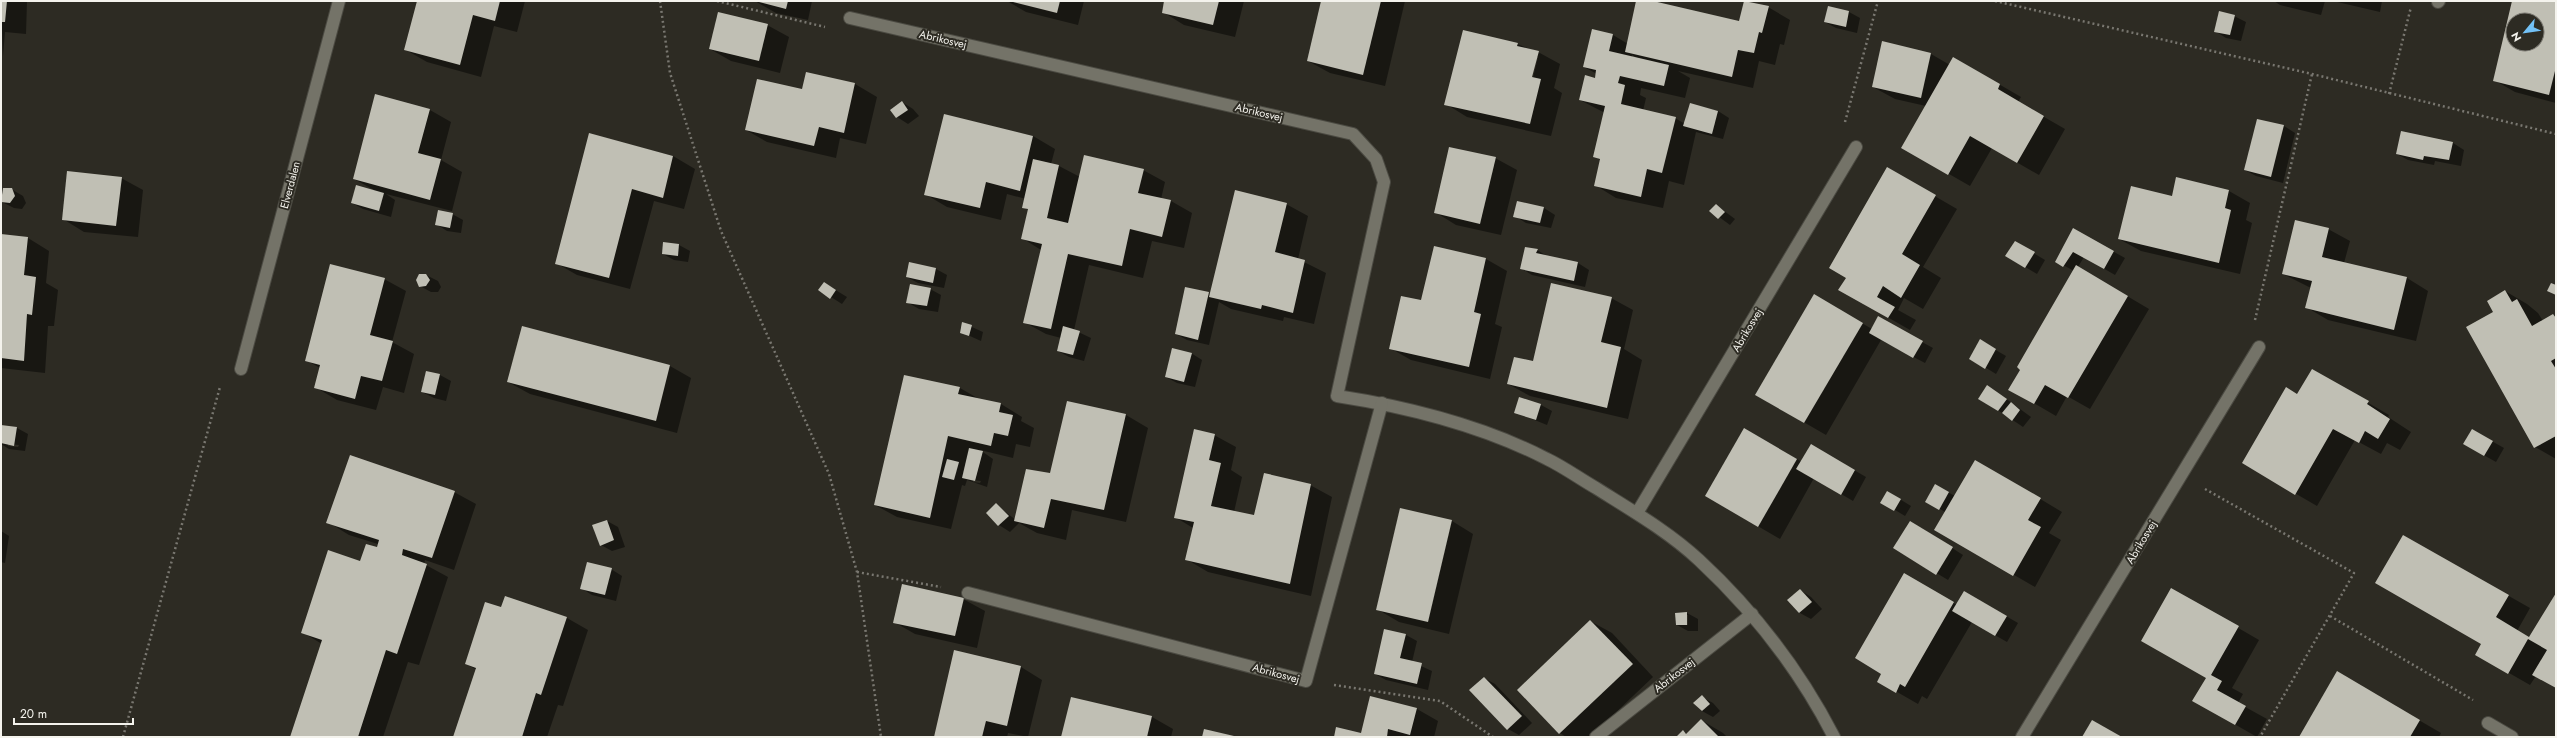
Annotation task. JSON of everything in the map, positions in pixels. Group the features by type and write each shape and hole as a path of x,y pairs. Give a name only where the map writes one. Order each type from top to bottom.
{"street":[{"name":"Elverdalen","path":"241,369 338,1"},
{"name":"Abrikosvej","path":"850,18 1353,134 1376,158 1384,182 1337,396 1382,403 1471,428 1547,459 1637,513 1698,560 1752,614 1792,667 1834,737"},
{"name":"Abrikosvej","path":"1637,513 1856,147"},
{"name":"Abrikosvej","path":"2022,737 2259,347"},
{"name":"Abrikosvej","path":"968,593 1306,680 1382,403"},
{"name":"Abrikosvej","path":"1596,737 1752,614"},
{"path":"2488,723 2512,737"}],"path":[{"path":"660,1 670,73 721,231 829,474 857,572 881,737"},
{"path":"716,1 828,28 850,18"},
{"path":"1856,147 1843,129 1878,1"},
{"path":"1995,1 2312,74 2556,134"},
{"path":"2389,94 2412,2 2438,1"},
{"path":"2259,347 2255,320 2312,74"},
{"path":"124,737 221,382 241,369"},
{"path":"2182,476 2354,573 2260,737"},
{"path":"857,572 906,580 968,593"},
{"path":"2330,616 2486,708 2488,723"},
{"path":"1306,680 1440,701 1493,737"}],"building":[{"path":"1,1 7,1 5,22 1,22"},
{"path":"417,1 500,1 495,21 473,15 460,65 404,50"},
{"path":"755,1 788,1 786,9"},
{"path":"1009,1 1060,1 1057,13"},
{"path":"1164,1 1219,1 1213,25 1162,13"},
{"path":"1321,1 1381,1 1363,75 1307,61"},
{"path":"1636,1 1653,1 1739,21 1744,1 1769,6 1762,33 1759,32 1754,53 1738,50 1732,77 1625,52"},
{"path":"2512,1 2556,1 2556,67 2549,95 2493,81 2505,30 2505,52 2545,52 2545,12 2509,12"},
{"path":"1828,6 1849,11 1846,27 1824,22"},
{"path":"2219,11 2235,15 2230,35 2214,32"},
{"path":"718,12 768,24 759,61 709,49"},
{"path":"1592,29 1613,34 1609,51 1669,65 1664,86 1620,76 1618,83 1625,85 1621,104 1676,117 1662,173 1647,169 1641,197 1594,186 1600,159 1593,157 1605,106 1579,100 1585,75 1595,78 1596,70 1583,67"},
{"path":"1463,30 1518,43 1517,46 1539,51 1532,77 1541,79 1530,124 1444,105"},
{"path":"1882,41 1931,53 1921,98 1872,87"},
{"path":"1953,57 2000,84 1998,89 2044,116 2017,163 1970,136 1948,175 1901,148"},
{"path":"806,72 855,83 844,133 819,127 814,146 745,130 757,79 802,89"},
{"path":"375,94 430,109 418,153 441,159 430,200 353,179"},
{"path":"902,101 908,110 896,118 890,110"},
{"path":"1690,103 1718,111 1712,134 1683,126"},
{"path":"944,114 1033,136 1020,191 986,182 980,208 924,195"},
{"path":"2257,119 2284,125 2271,177 2244,170"},
{"path":"2401,131 2453,142 2449,160 2424,156 2423,160 2396,154"},
{"path":"589,133 673,156 663,198 632,189 609,278 555,264"},
{"path":"1449,147 1496,157 1480,224 1434,213"},
{"path":"1084,155 1144,169 1138,193 1171,200 1162,237 1130,229 1122,266 1068,254 1051,329 1023,323 1042,244 1021,239 1028,209 1022,208 1033,159 1059,165 1047,218 1068,223"},
{"path":"1887,167 1936,195 1902,254 1920,265 1901,298 1883,286 1877,297 1895,307 1888,318 1838,290 1846,278 1829,268"},
{"path":"67,171 122,177 116,226 62,220"},
{"path":"2176,177 2229,190 2225,208 2231,210 2219,263 2118,239 2131,186 2172,196"},
{"path":"356,185 384,193 379,211 351,203"},
{"path":"3,188 12,188 15,196 10,203 1,202"},
{"path":"1235,190 1287,203 1275,252 1305,260 1293,313 1262,305 1261,309 1209,297"},
{"path":"1517,201 1544,207 1540,223 1513,217"},
{"path":"1716,204 1725,212 1718,219 1709,211"},
{"path":"438,210 453,213 450,228 435,225"},
{"path":"2295,220 2329,228 2322,257 2407,277 2394,330 2305,308 2312,281 2282,274"},
{"path":"2073,228 2114,251 2104,269 2073,252 2063,267 2055,262"},
{"path":"1,234 28,237 24,275 36,277 32,315 27,314 24,361 1,358"},
{"path":"2015,241 2035,252 2025,268 2005,256"},
{"path":"663,242 679,244 678,256 662,254"},
{"path":"1434,246 1486,258 1474,312 1481,314 1469,367 1389,349 1401,296 1421,300"},
{"path":"1525,247 1538,249 1536,253 1578,262 1574,281 1520,269"},
{"path":"909,262 936,268 933,283 906,277"},
{"path":"330,264 385,278 370,335 393,341 382,381 361,376 355,399 314,388 320,365 305,361"},
{"path":"2076,265 2128,296 2068,398 2045,385 2034,404 2008,390 2020,370 2017,367"},
{"path":"419,274 426,274 430,280 426,286 419,287 416,280"},
{"path":"824,282 836,290 830,299 818,290"},
{"path":"1551,283 1612,297 1601,342 1621,347 1607,408 1507,384 1514,357 1533,361"},
{"path":"2551,283 2556,285 2556,295 2547,291"},
{"path":"910,284 931,288 927,306 906,303"},
{"path":"1185,287 1209,292 1198,340 1175,334"},
{"path":"2505,290 2512,302 2517,299 2532,326 2553,314 2556,318 2556,358 2551,361 2556,369 2556,436 2534,448 2466,327 2493,312 2487,301"},
{"path":"1814,294 1863,323 1804,423 1755,395"},
{"path":"1878,316 1923,341 1913,358 1869,333"},
{"path":"962,322 972,325 969,336 960,333"},
{"path":"522,326 670,365 656,421 507,382"},
{"path":"1063,326 1080,331 1073,355 1057,351"},
{"path":"1980,339 1996,349 1985,369 1969,359"},
{"path":"1172,348 1192,353 1184,382 1165,377"},
{"path":"2312,369 2369,401 2367,404 2390,419 2378,439 2365,431 2359,443 2333,429 2295,495 2242,463 2286,387 2297,394"},
{"path":"426,371 440,374 435,395 421,392"},
{"path":"904,375 960,387 958,394 1001,403 999,412 1013,415 1008,436 994,433 991,446 948,436 930,518 874,505"},
{"path":"1987,385 2007,399 1998,411 1978,399"},
{"path":"1519,397 1541,404 1536,420 1514,413"},
{"path":"1067,401 1126,414 1104,510 1051,499 1044,528 1014,521 1026,469 1050,473"},
{"path":"2011,402 2020,410 2012,421 2002,413"},
{"path":"1,425 17,427 14,446 1,443"},
{"path":"1744,428 1797,459 1758,527 1705,496"},
{"path":"1194,429 1215,434 1209,460 1221,463 1211,506 1254,515 1264,473 1311,484 1290,584 1185,560 1194,522 1174,518"},
{"path":"2472,429 2493,441 2484,456 2463,444"},
{"path":"1811,444 1855,470 1841,495 1796,469"},
{"path":"969,448 983,451 975,481 962,478"},
{"path":"350,455 455,491 432,558 403,549 402,555 427,564 397,654 386,650 358,737 290,737 322,640 301,633 328,550 360,561 366,544 377,547 379,540 326,523"},
{"path":"947,459 959,462 954,480 942,477"},
{"path":"1975,460 2041,498 2028,520 2041,527 2013,576 1934,530"},
{"path":"1935,484 1949,492 1939,510 1925,502"},
{"path":"1887,491 1901,499 1894,511 1880,503"},
{"path":"996,503 1009,516 998,526 986,513"},
{"path":"1400,508 1452,520 1428,622 1376,610"},
{"path":"607,520 614,540 600,546 592,525"},
{"path":"1910,521 1953,547 1936,575 1893,548"},
{"path":"2403,535 2509,595 2496,617 2529,637 2556,593 2556,688 2532,675 2547,650 2528,639 2508,674 2475,655 2481,644 2375,583"},
{"path":"587,562 612,568 605,595 580,589"},
{"path":"1904,573 1954,602 1905,687 1900,684 1896,693 1877,682 1881,674 1855,658"},
{"path":"902,584 964,598 955,636 893,623"},
{"path":"2171,588 2239,626 2211,675 2222,681 2217,690 2246,706 2235,725 2192,701 2206,678 2141,641"},
{"path":"1800,589 1812,602 1799,613 1787,600"},
{"path":"1964,591 2007,616 1995,636 1952,611"},
{"path":"505,596 567,617 541,695 536,693 522,737 453,737 476,668 465,664 485,602 501,607"},
{"path":"1687,612 1687,625 1676,625 1675,613"},
{"path":"1590,620 1633,664 1559,734 1517,690"},
{"path":"1384,629 1406,634 1400,658 1422,663 1417,684 1374,674"},
{"path":"954,650 1021,666 1007,726 986,721 982,737 934,737"},
{"path":"2337,671 2420,720 2410,737 2299,737"},
{"path":"1484,677 1522,716 1507,730 1469,690"},
{"path":"1702,695 1710,704 1702,711 1693,703"},
{"path":"1370,696 1417,708 1410,735 1388,729 1387,737 1334,737 1336,727 1361,733"},
{"path":"1071,697 1152,716 1147,737 1061,737"},
{"path":"1701,719 1719,737 1676,737 1683,730 1686,734"},
{"path":"2092,720 2122,737 2082,737"},
{"path":"1204,729 1234,736 1234,737 1202,737"}]}
